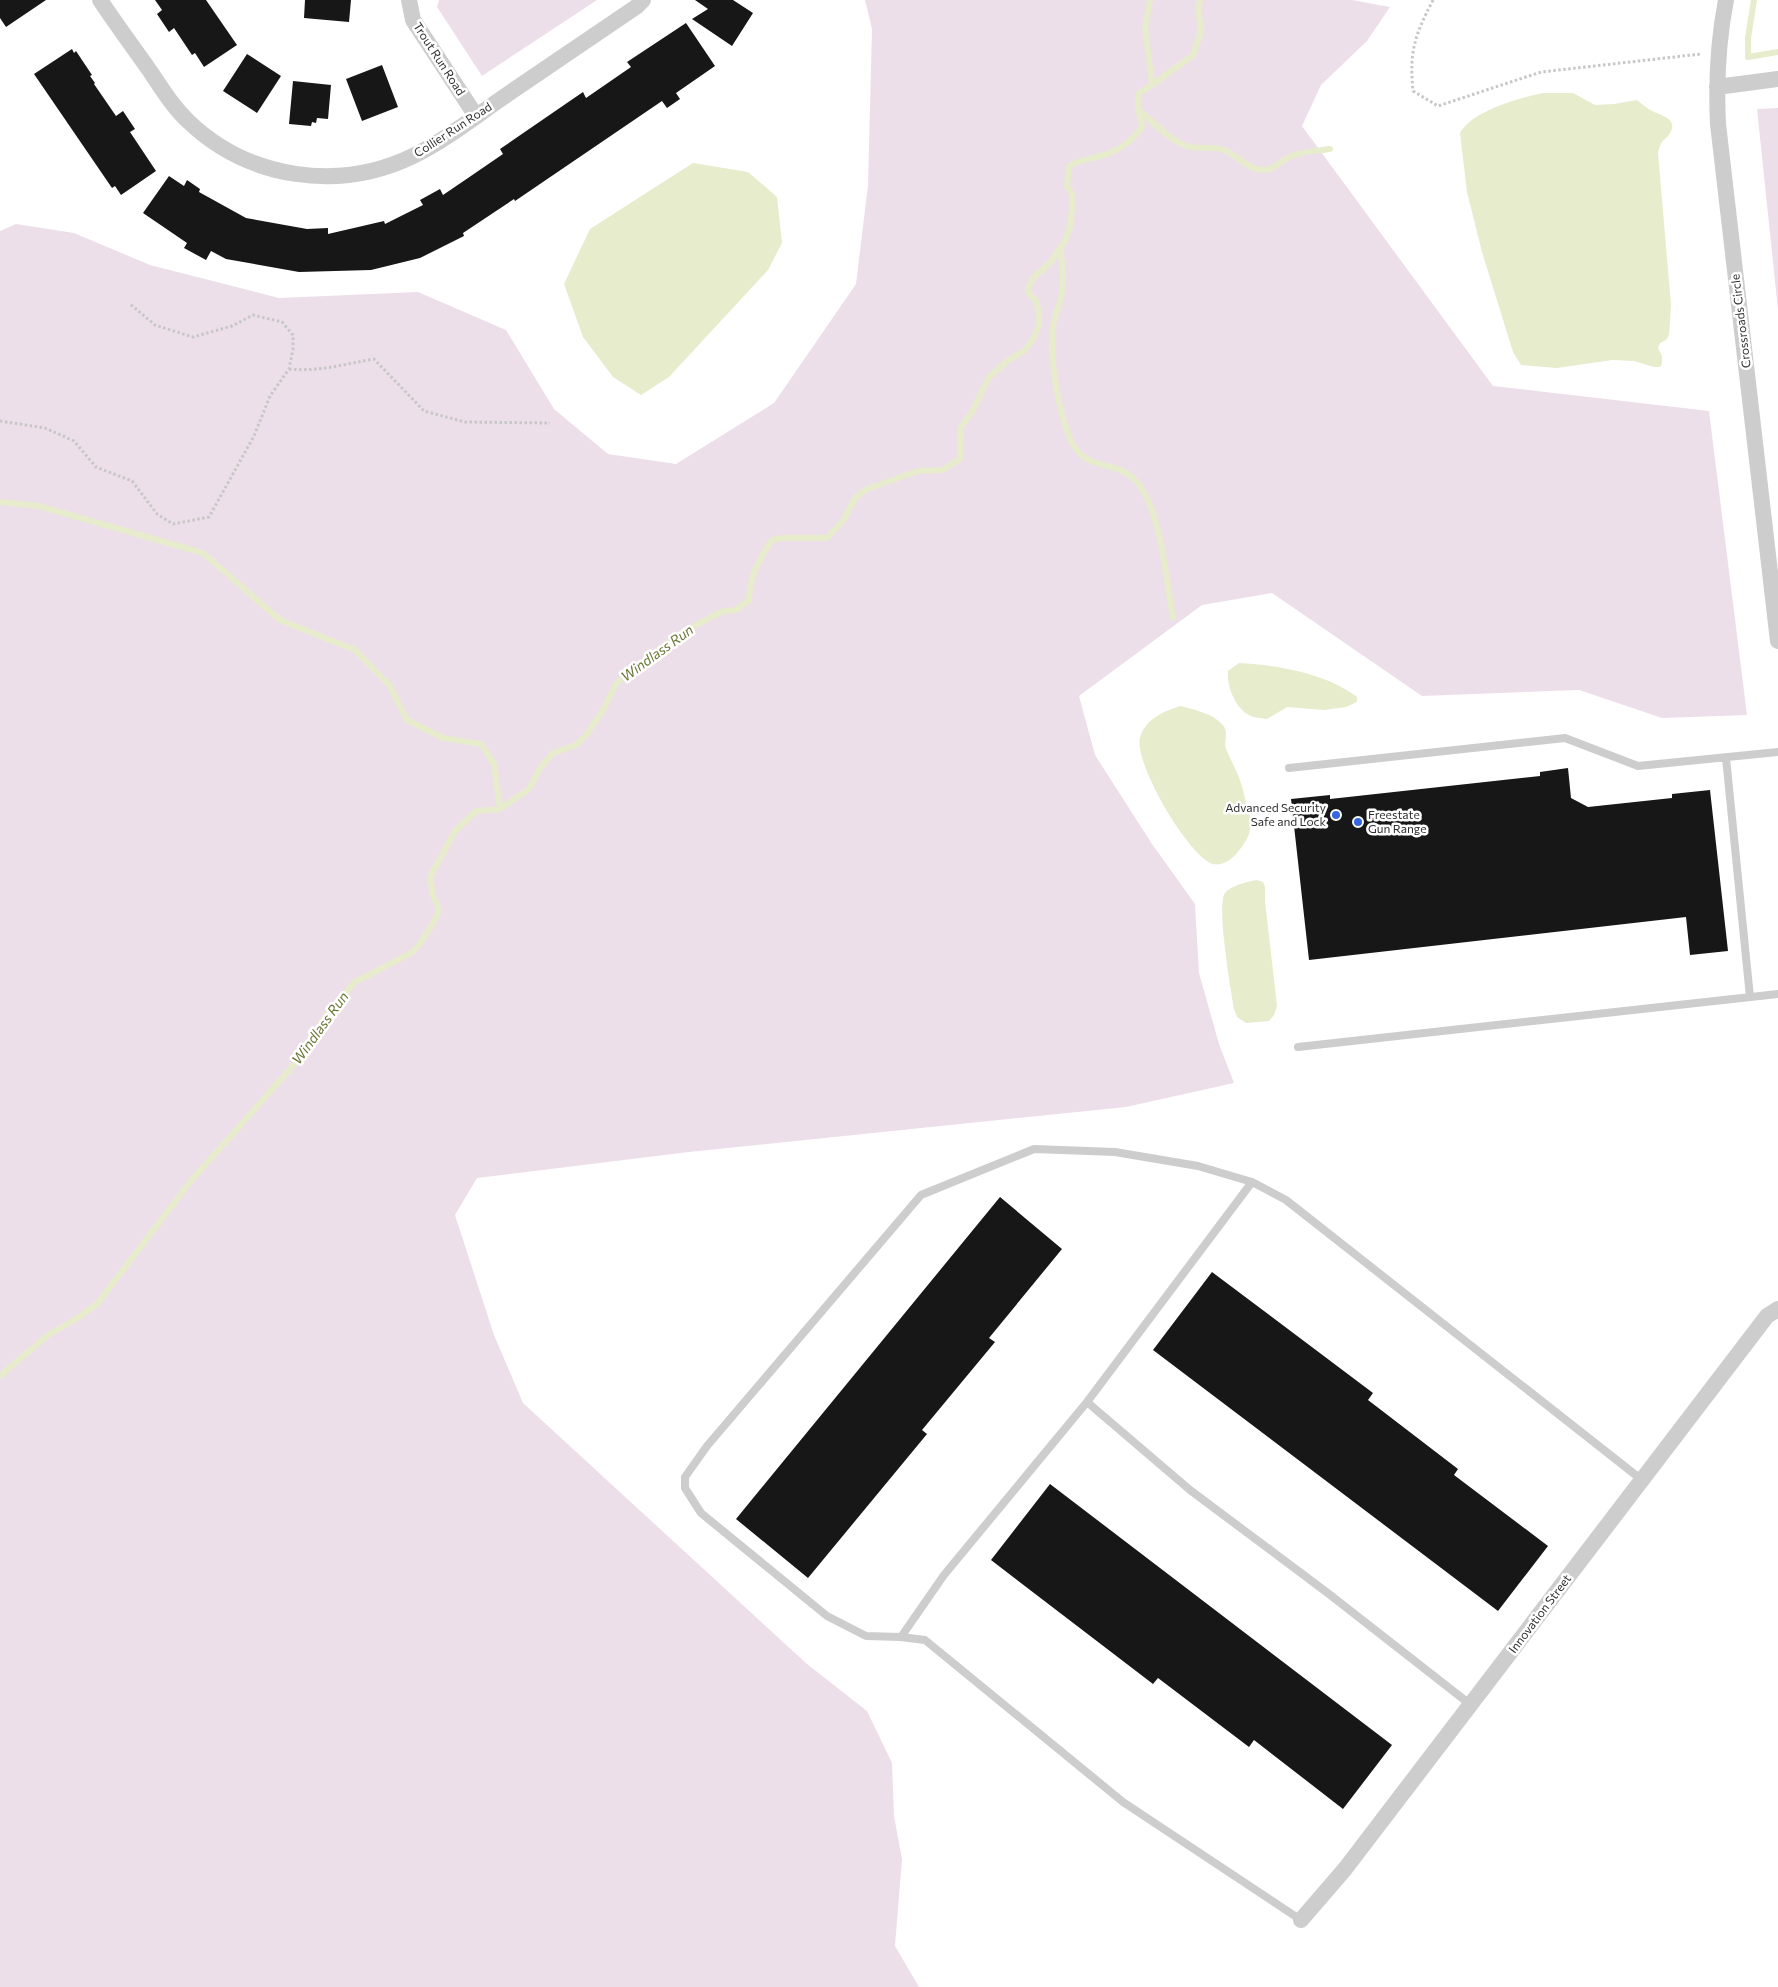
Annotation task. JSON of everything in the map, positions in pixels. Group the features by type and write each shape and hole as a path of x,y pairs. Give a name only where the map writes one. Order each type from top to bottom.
{"street":[{"name":"Collier Run Road","path":"100,0 174,106 188,122 205,136 242,159 271,169 300,175 331,177 361,174 388,166 432,145 636,7 643,0"},
{"name":"Trout Run Road","path":"409,0 413,20 476,116"},
{"name":"Crossroads Circle","path":"1726,0 1719,52 1717,87 1723,166 1778,641"},
{"path":"1717,87 1778,80"},
{"name":"Innovation Street","path":"1301,1920 1345,1869 1768,1316 1778,1309"}],"lane":[{"path":"1289,768 1565,738 1638,766 1778,752"},
{"path":"1726,758 1750,997"},
{"path":"1298,1047 1778,994"},
{"path":"1301,1920 1123,1802 925,1640 866,1636 826,1616 700,1513 685,1488 686,1477 707,1446 921,1195 1034,1149 1115,1152 1198,1166 1252,1182 1286,1200 1642,1480"},
{"path":"901,1637 944,1575 1087,1402 1252,1182"},
{"path":"1087,1402 1190,1490 1329,1594 1471,1705"}],"path":[{"path":"1433,0 1418,30 1410,65 1413,91 1438,106 1541,72 1719,52"},
{"path":"0,421 45,428 74,441 96,467 132,481 157,514 173,524 209,518 254,436 270,396 289,369 293,349 293,335 282,322 253,315 232,326 193,338 155,325 130,304"},
{"path":"289,369 325,369 374,359 424,411 465,422 550,423"}],"shaded area":[{"path":"439,0 597,0 482,76 437,7"},
{"path":"865,0 1352,0 1390,7 1367,41 1321,85 1302,126 1493,386 1709,411 1747,715 1662,718 1579,690 1422,696 1272,593 1202,605 1079,696 1095,755 1152,844 1195,904 1199,973 1219,1044 1234,1083 1126,1107 689,1152 477,1178 455,1215 494,1335 523,1403 807,1664 867,1711 892,1763 894,1816 902,1859 895,1946 919,1987 0,1987 0,231 16,224 74,233 150,265 279,298 418,292 506,330 554,409 608,454 676,464 774,403 856,284 868,185 872,29"},
{"path":"1543,93 1573,93 1595,105 1637,100 1650,110 1670,120 1672,124 1670,133 1659,148 1658,153 1671,305 1669,335 1666,340 1660,343 1658,348 1662,356 1660,367 1634,361 1612,360 1557,368 1521,365 1513,352 1482,252 1467,192 1460,133 1466,125 1485,112 1509,102"},
{"path":"1778,108 1778,310 1757,109"},
{"path":"693,163 748,172 777,197 782,243 768,270 669,377 641,395 613,377 583,337 564,284 590,229"},
{"path":"1239,663 1285,668 1316,676 1345,689 1357,697 1357,702 1346,707 1324,710 1287,707 1267,719 1253,717 1241,709 1230,690 1228,671"},
{"path":"1181,706 1218,720 1226,730 1226,749 1240,780 1250,816 1251,824 1244,844 1232,858 1220,864 1213,864 1203,858 1178,828 1154,787 1140,750 1140,737 1146,726 1162,713"},
{"path":"1257,880 1263,882 1265,887 1277,1006 1274,1015 1269,1021 1246,1023 1237,1017 1234,1009 1223,930 1223,901 1225,893 1231,888"}],"building":[{"path":"0,0 46,0 6,27 0,18"},
{"path":"155,0 206,0 237,45 204,67 195,53 192,55 174,28 169,32 157,14 162,10"},
{"path":"305,0 351,0 349,22 304,18"},
{"path":"695,0 733,0 753,13 732,46 692,19 708,9"},
{"path":"686,23 715,66 676,93 680,99 667,108 662,101 515,201 514,199 463,233 464,236 420,258 371,270 299,272 226,259 211,251 206,260 184,248 187,243 143,213 169,176 184,186 187,180 200,189 199,192 246,218 307,229 328,228 328,234 384,221 385,224 423,205 420,200 440,189 443,195 503,154 500,149 583,92 586,98 631,67 627,62"},
{"path":"72,49 74,53 76,51 92,75 90,76 94,84 116,116 123,111 135,129 130,132 156,171 121,195 115,186 112,188 34,74"},
{"path":"247,54 281,76 257,113 223,91"},
{"path":"382,65 398,107 362,121 346,79"},
{"path":"293,81 331,85 328,119 317,118 316,123 312,122 311,126 289,124"},
{"path":"1568,768 1571,798 1588,807 1672,798 1672,794 1710,790 1728,951 1690,955 1686,917 1309,960 1291,799 1330,795 1330,799 1540,776 1540,772"},
{"path":"1000,1197 1062,1249 989,1338 995,1342 922,1430 927,1434 808,1578 736,1519"},
{"path":"1212,1272 1373,1393 1368,1400 1458,1469 1454,1475 1548,1546 1498,1611 1153,1350"},
{"path":"1050,1484 1392,1745 1343,1809 1254,1740 1249,1747 1158,1678 1153,1684 991,1560"}],"waterway":[{"name":"Windlass Run","path":"1150,0 1145,27 1152,85"},
{"name":"Windlass Run","path":"0,1376 48,1335 97,1304 190,1182 291,1068 328,1013 355,982 411,953 419,945 434,922 439,910 433,895 430,877 455,831 476,811 500,809 529,789 540,768 553,753 576,745 587,734 603,710 616,684 631,670 683,632 723,611 736,610 749,600 749,592 756,568 772,540 783,538 827,538 843,521 855,498 867,489 918,471 942,470 960,459 961,427 972,412 989,377 1009,360 1025,350 1033,339 1039,324 1039,311 1036,301 1028,292 1028,288 1034,277 1050,263 1065,241 1070,227 1072,194 1067,186 1069,166 1112,152 1129,141 1142,127 1138,106 1139,93 1193,55 1201,32 1198,8 1200,0"},
{"path":"1754,0 1748,38 1748,57 1778,52"},
{"path":"1140,111 1177,142 1194,148 1224,150 1253,168 1265,170 1297,154 1330,149"},
{"path":"1060,249 1063,285 1054,320 1052,347 1057,394 1065,423 1075,448 1083,456 1091,461 1126,473 1135,480 1144,492 1157,525 1173,618"},
{"path":"0,502 39,506 203,553 280,620 355,650 390,686 407,720 443,738 481,744 494,764 500,809"}],"place":[{"name":"Advanced Security Safe and Lock","path":"1336,815"},
{"name":"Freestate Gun Range","path":"1358,822"}]}
